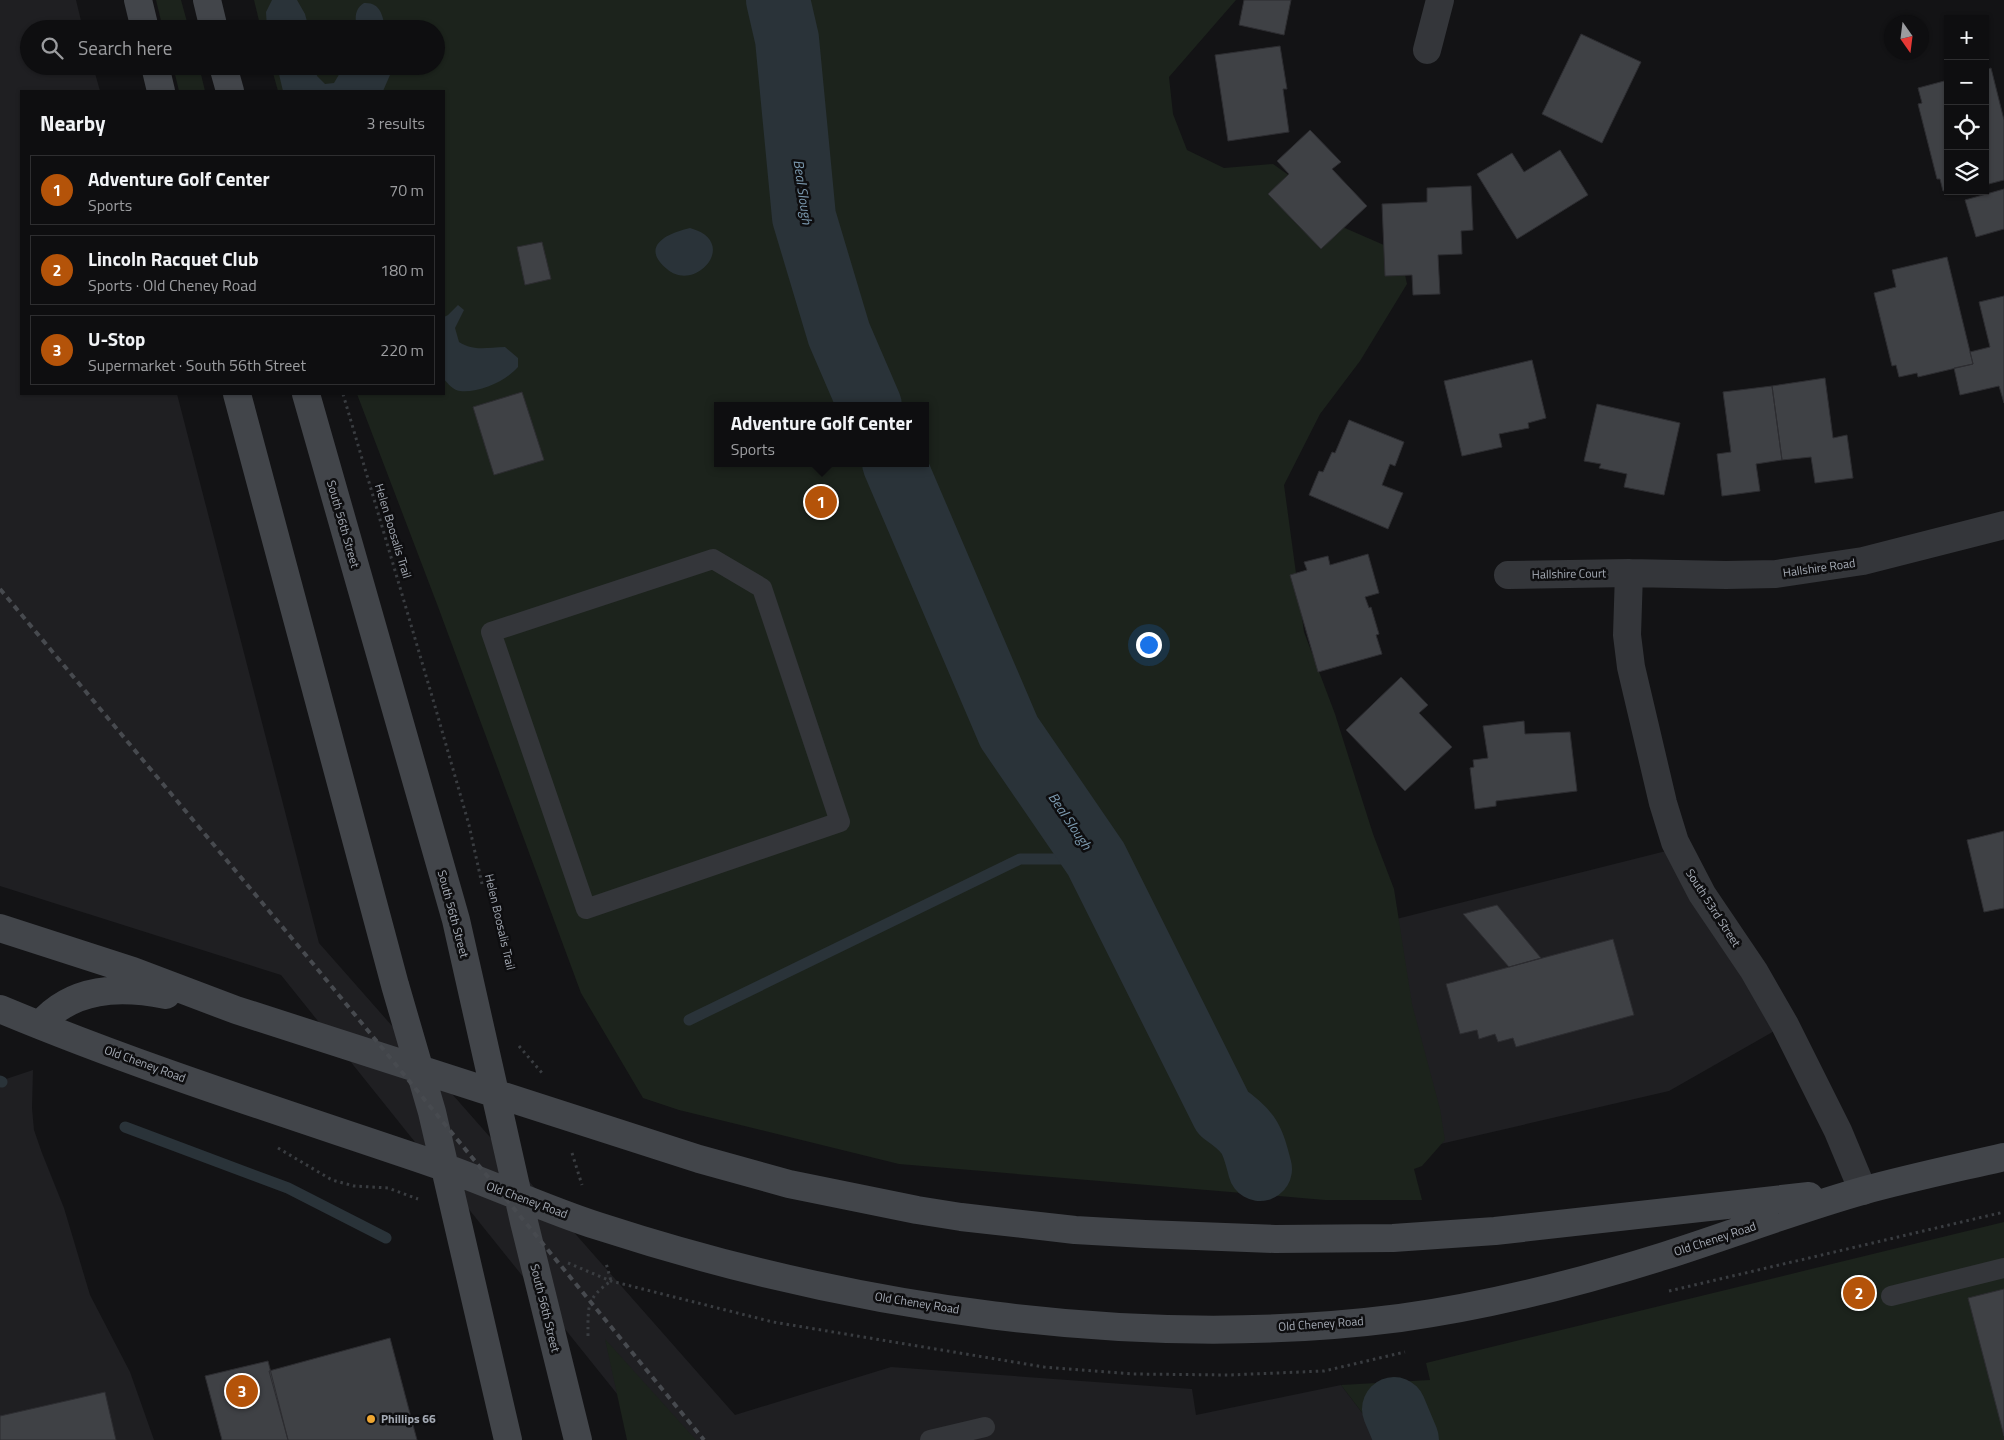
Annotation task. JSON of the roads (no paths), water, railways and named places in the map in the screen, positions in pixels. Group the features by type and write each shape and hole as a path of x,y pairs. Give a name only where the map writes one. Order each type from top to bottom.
{"main road":[{"path":"138,0 143,20"},
{"path":"207,0 212,20"},
{"path":"157,75 161,90"},
{"path":"226,75 230,90"},
{"path":"237,395 388,962 432,1112 508,1440"},
{"name":"South 56th Street","path":"306,395 456,920 517,1195 578,1440"},
{"name":"Old Cheney Road","path":"0,928 133,971 236,1010 494,1091 699,1159 789,1184 917,1210 1075,1230 1275,1239 1393,1238 1495,1231 1863,1191"},
{"path":"40,1026 50,1013 63,1004 98,991 136,990 236,1010"},
{"name":"Old Cheney Road","path":"0,1009 40,1026 444,1168 594,1225 766,1273 865,1295 943,1308 1093,1324 1250,1329 1400,1318 1518,1296 1658,1258 1863,1191 2004,1157"}],"street":[{"path":"1427,50 1440,0"},
{"name":"Hallshire Road","path":"1629,573 1726,576 1814,570 1863,561 2004,525"},
{"name":"Hallshire Court","path":"1508,575 1629,573"},
{"name":"South 53rd Street","path":"1629,573 1627,634 1630,659 1663,803 1675,842 1702,894 1748,961 1785,1025 1838,1131 1863,1191"}],"lane":[{"path":"714,559 762,588 840,822 586,909 491,632 714,559"},
{"path":"1891,1296 2004,1268"},
{"path":"930,1440 985,1427"}],"waterway":[{"name":"Beal Slough","path":"778,0 787,39 804,217 839,334 868,402"},
{"name":"Beal Slough","path":"896,467 1009,732 1096,859 1223,1113 1239,1125 1249,1136 1260,1169"},
{"path":"689,1020 1020,859 1096,859"},
{"path":"125,1127 288,1188 386,1238"},
{"name":"Beal Slough","path":"1394,1409 1407,1440"}],"railway":[{"path":"0,589 305,954 704,1440"}],"place":[{"name":"Adventure Golf Center","path":"821,502"},
{"name":"Lincoln Racquet Club","path":"1859,1293"},
{"name":"U-Stop","path":"242,1391"},
{"name":"Phillips 66","path":"371,1419"}]}
